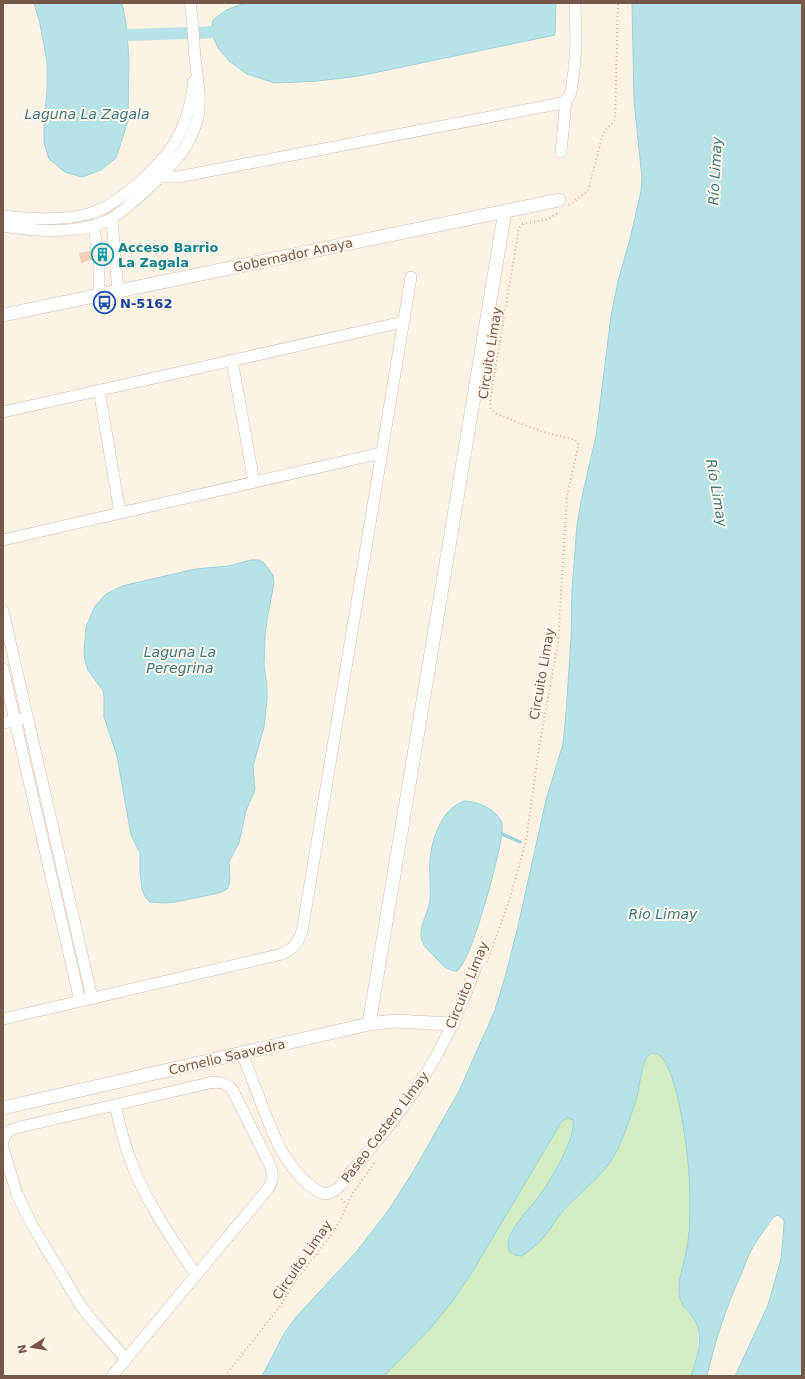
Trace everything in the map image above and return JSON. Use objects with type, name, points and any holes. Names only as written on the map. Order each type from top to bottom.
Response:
[{"type":"street","points":[[3,226],[34,230],[54,230],[94,225],[112,218],[158,172],[181,134],[187,120],[191,103],[196,66],[190,3]]},
{"type":"street","points":[[561,152],[566,100],[571,92],[575,64],[575,3]]},
{"type":"street","points":[[158,172],[169,178],[178,177],[557,104],[566,100]]},
{"type":"street","points":[[3,216],[44,219],[76,217],[89,214],[114,203],[158,172]]},
{"type":"street","name":"Gobernador Anaya","points":[[3,315],[505,211],[562,207]]},
{"type":"street","points":[[369,1024],[505,211]]},
{"type":"street","points":[[112,218],[118,291]]},
{"type":"street","points":[[94,225],[98,254],[99,295]]},
{"type":"street","points":[[3,1019],[278,955],[290,950],[299,940],[303,926],[411,277]]},
{"type":"street","points":[[3,412],[403,322]]},
{"type":"street","points":[[232,360],[254,482]]},
{"type":"street","points":[[99,390],[120,513]]},
{"type":"street","points":[[3,540],[381,453]]},
{"type":"street","points":[[3,611],[92,998]]},
{"type":"street","points":[[3,669],[7,703],[15,720],[80,1001]]},
{"type":"street","points":[[7,703],[23,699]]},
{"type":"street","points":[[3,723],[27,718]]},
{"type":"street","name":"Paseo Costero Limay","points":[[242,1053],[272,1132],[283,1155],[299,1175],[316,1191],[323,1194],[328,1194],[340,1186],[401,1109],[430,1067],[442,1046],[482,964]]},
{"type":"street","name":"Cornelio Saavedra","points":[[3,1108],[369,1024],[401,1021],[453,1024]]},
{"type":"street","points":[[3,1142],[7,1132],[16,1128],[214,1082],[224,1083],[233,1091],[270,1165],[272,1176],[270,1186],[112,1376]]},
{"type":"street","points":[[115,1105],[121,1132],[132,1164],[145,1193],[169,1234],[196,1275]]},
{"type":"street","points":[[3,1148],[17,1194],[32,1224],[79,1303],[126,1359]]},
{"type":"path","name":"Circuito Limay","points":[[482,964],[508,901],[526,841],[539,748],[558,643],[567,496],[578,447],[578,443],[575,440],[540,431],[496,414],[491,409],[490,401],[519,228],[523,224],[548,220],[562,207],[588,191],[603,134],[615,120],[618,3]]},
{"type":"path","name":"Circuito Limay","points":[[225,1376],[281,1305],[293,1284],[337,1227],[352,1194],[377,1159]]},
{"type":"green space","points":[[655,1054],[662,1057],[675,1085],[683,1125],[689,1170],[690,1216],[687,1248],[679,1287],[684,1308],[695,1321],[699,1331],[697,1357],[691,1376],[384,1376],[429,1330],[452,1302],[473,1271],[562,1121],[568,1118],[573,1119],[573,1127],[567,1146],[557,1167],[542,1192],[513,1230],[508,1243],[510,1252],[559,1216],[600,1174],[620,1145],[636,1100],[639,1080],[646,1059],[650,1055]]},
{"type":"water","name":"Laguna La Zagala","points":[[34,3],[122,3],[126,23],[129,59],[128,121],[116,158],[101,170],[82,177],[65,172],[49,159],[44,142],[47,61],[40,24]]},
{"type":"water","points":[[245,3],[556,3],[555,35],[359,76],[318,81],[275,83],[247,74],[229,61],[218,48],[211,32],[213,20],[226,10]]},
{"type":"water","name":"Río Limay","points":[[632,3],[802,3],[802,1376],[735,1376],[768,1305],[781,1259],[784,1220],[778,1215],[772,1219],[751,1250],[721,1324],[707,1376],[691,1376],[699,1348],[699,1334],[695,1321],[682,1304],[679,1289],[689,1229],[690,1201],[688,1163],[679,1102],[673,1081],[666,1065],[658,1055],[649,1055],[645,1060],[636,1101],[620,1144],[615,1154],[602,1172],[562,1212],[544,1237],[535,1246],[522,1256],[515,1255],[510,1252],[508,1244],[512,1231],[542,1192],[557,1167],[571,1137],[573,1120],[568,1118],[562,1121],[473,1271],[452,1302],[429,1330],[384,1376],[262,1376],[285,1332],[296,1317],[357,1251],[390,1208],[414,1170],[459,1091],[495,1010],[505,977],[546,800],[563,744],[571,639],[572,590],[577,525],[596,436],[611,316],[618,281],[630,239],[641,191],[642,178],[634,101]]},
{"type":"water","name":"Laguna La Peregrina","points":[[251,560],[259,560],[264,563],[273,575],[274,583],[265,636],[264,664],[267,700],[264,727],[253,766],[255,790],[246,811],[239,843],[229,862],[229,885],[227,889],[219,893],[176,902],[150,902],[145,897],[142,889],[140,853],[131,835],[117,756],[104,717],[103,691],[88,670],[85,661],[84,651],[86,627],[95,606],[106,594],[122,586],[195,569],[228,566]]},
{"type":"water","points":[[464,801],[469,801],[489,808],[501,821],[502,834],[496,863],[477,929],[463,963],[457,971],[454,971],[448,969],[426,948],[422,942],[421,930],[430,899],[430,859],[436,833],[444,817],[449,811]]},
{"type":"building","points":[[104,248],[107,248],[110,251],[108,257],[106,258],[103,253]]},
{"type":"building","points":[[90,251],[93,256],[92,260],[81,263],[79,253]]},
{"type":"waterway","points":[[199,33],[211,32]]},
{"type":"waterway","points":[[127,35],[190,33]]},
{"type":"waterway","points":[[502,834],[520,842]]},
{"type":"place","name":"Acceso Barrio La Zagala","points":[[102,254]]},
{"type":"place","name":"N-5162","points":[[105,303]]}]
